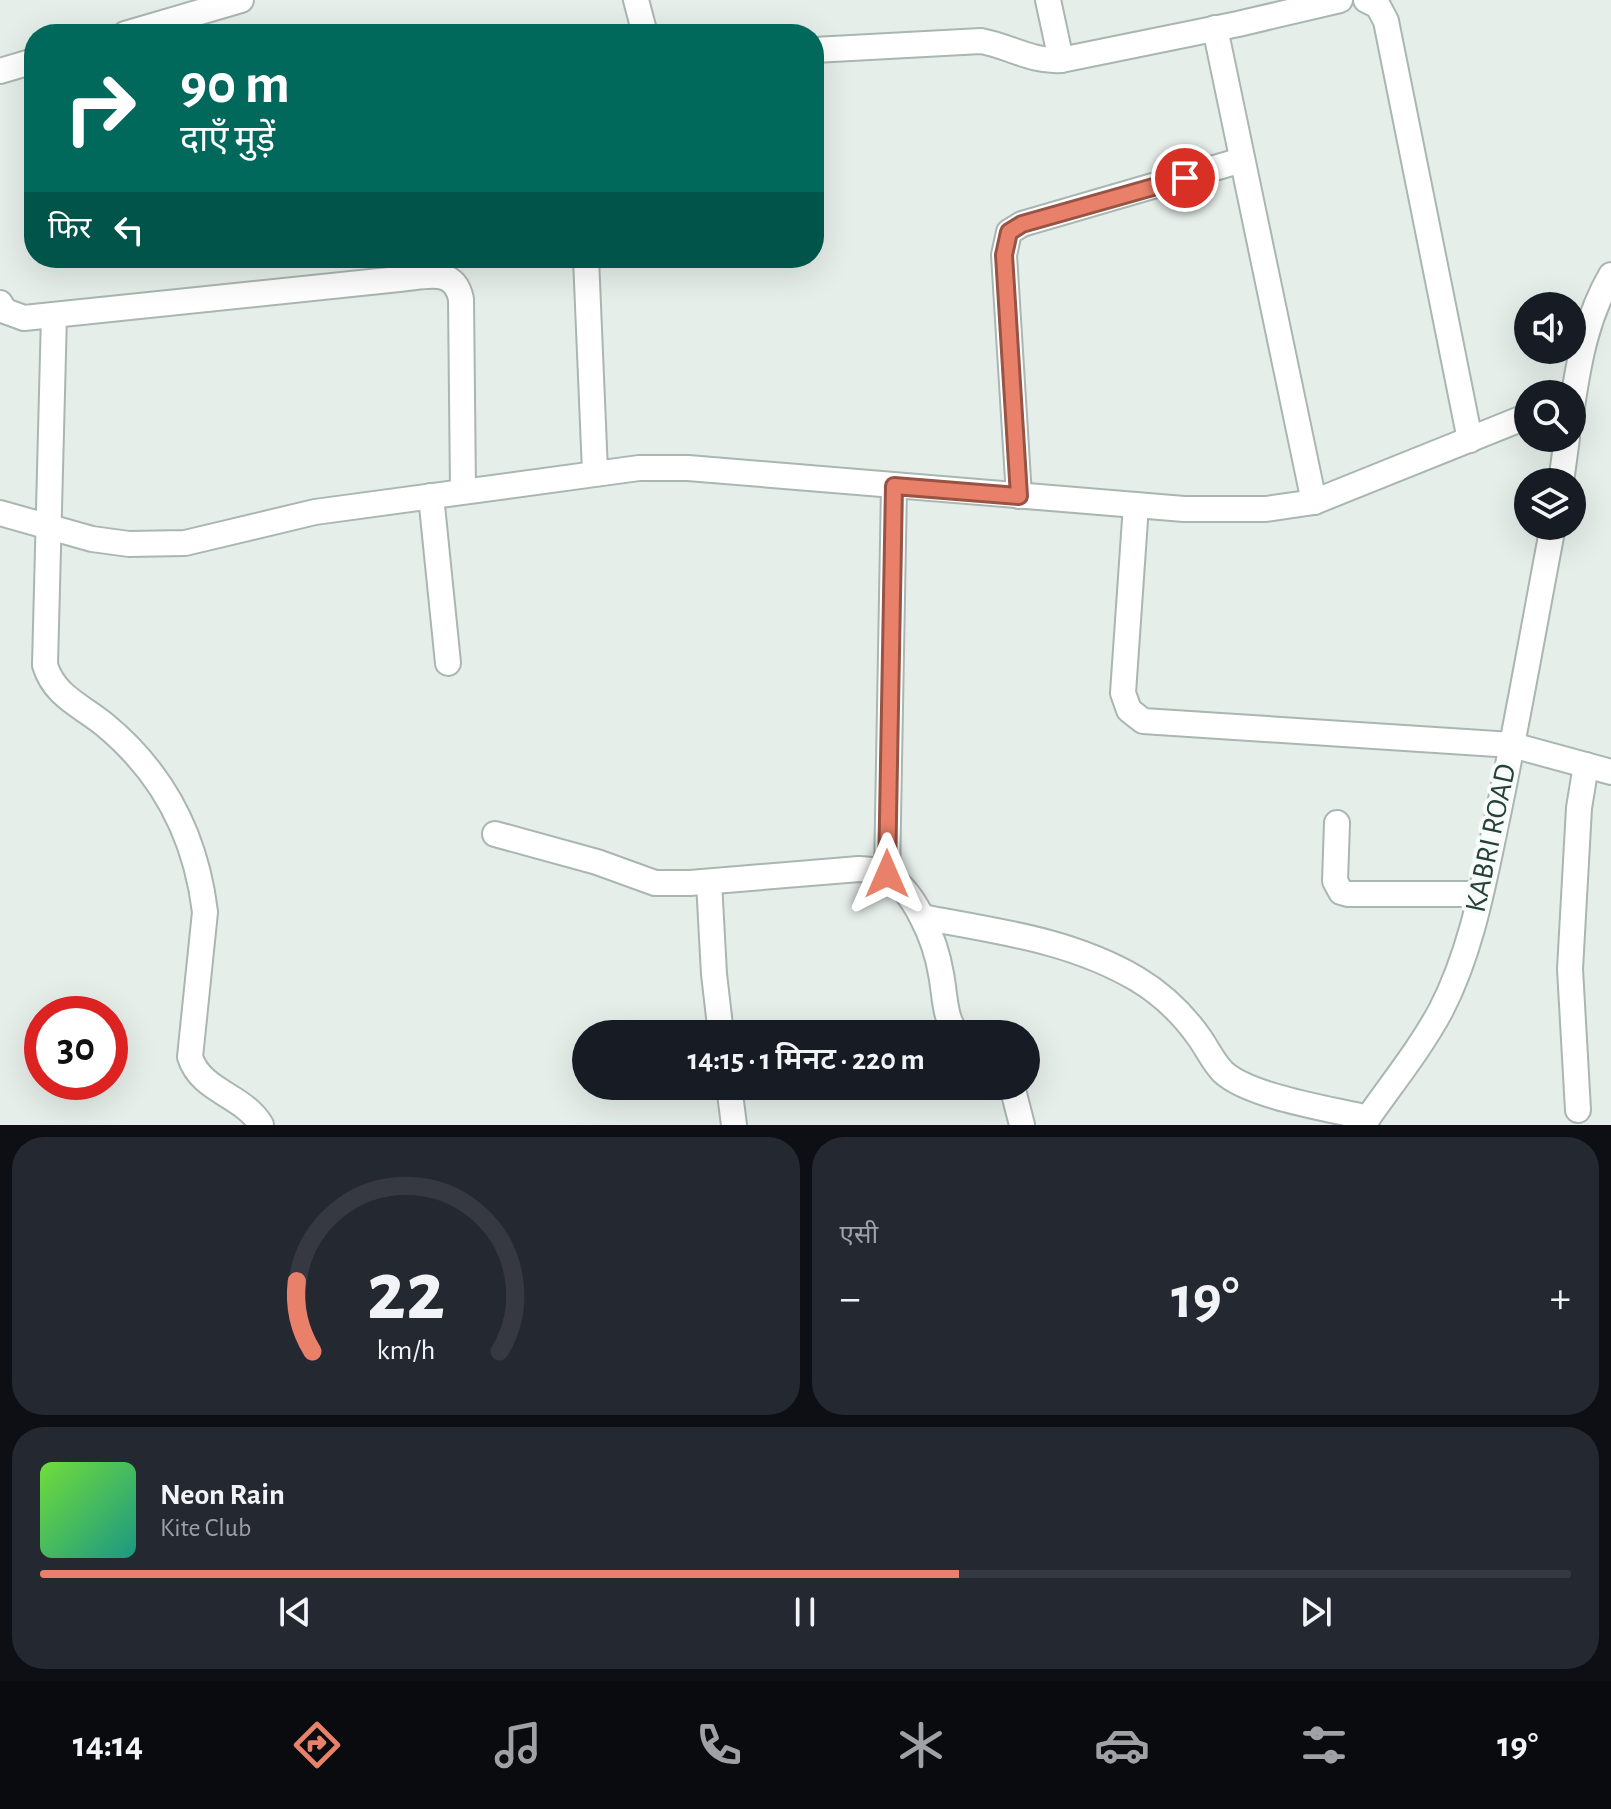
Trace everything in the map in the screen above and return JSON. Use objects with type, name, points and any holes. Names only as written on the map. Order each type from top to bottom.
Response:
[{"type":"street","points":[[159,24],[241,0]]},
{"type":"street","points":[[636,0],[642,24]]},
{"type":"street","points":[[1048,0],[1061,60]]},
{"type":"street","points":[[824,49],[981,41],[997,44],[1032,59],[1061,60],[1340,0]]},
{"type":"street","points":[[1366,0],[1378,6],[1386,21],[1470,440]]},
{"type":"street","points":[[1215,28],[1314,502]]},
{"type":"street","points":[[0,71],[24,64]]},
{"type":"street","points":[[1019,496],[1004,255],[1009,232],[1022,224],[1242,160]]},
{"type":"street","points":[[586,268],[595,472]]},
{"type":"street","points":[[1576,380],[1582,344],[1597,300],[1611,275]]},
{"type":"street","points":[[0,303],[5,311],[14,316],[54,315],[383,281],[440,276],[452,279],[459,286],[461,299],[463,491]]},
{"type":"street","points":[[54,315],[45,665],[56,689],[105,725],[141,759],[167,792],[193,860],[205,912],[190,1057],[194,1070],[203,1080],[254,1114],[261,1125]]},
{"type":"street","points":[[0,513],[92,539],[129,544],[185,543],[315,512],[639,468],[688,468],[1184,509],[1266,509],[1314,502],[1514,422]]},
{"type":"street","points":[[887,874],[894,486]]},
{"type":"street","points":[[431,496],[448,663]]},
{"type":"street","points":[[1136,505],[1123,693],[1129,710],[1143,721],[1512,745],[1611,772]]},
{"type":"street","name":"KABRI ROAD","points":[[1365,1121],[1410,1060],[1441,1010],[1459,968],[1480,894],[1512,745],[1550,540]]},
{"type":"street","points":[[1578,1110],[1570,969],[1579,808],[1586,765]]},
{"type":"street","points":[[1337,823],[1335,881],[1341,892],[1480,894]]},
{"type":"street","points":[[495,834],[597,862],[655,883],[709,882],[859,869],[887,874],[905,891],[922,917],[941,969],[950,1020]]},
{"type":"street","points":[[709,882],[719,1020]]},
{"type":"street","points":[[922,917],[1056,943],[1101,959],[1162,995],[1188,1021],[1224,1073],[1241,1083],[1282,1097],[1365,1121]]},
{"type":"street","points":[[731,1100],[734,1125]]},
{"type":"street","points":[[1016,1100],[1022,1125]]},
{"type":"route","points":[[887,874],[894,486],[1019,496],[1004,255],[1009,232],[1022,224],[1185,178]]}]
